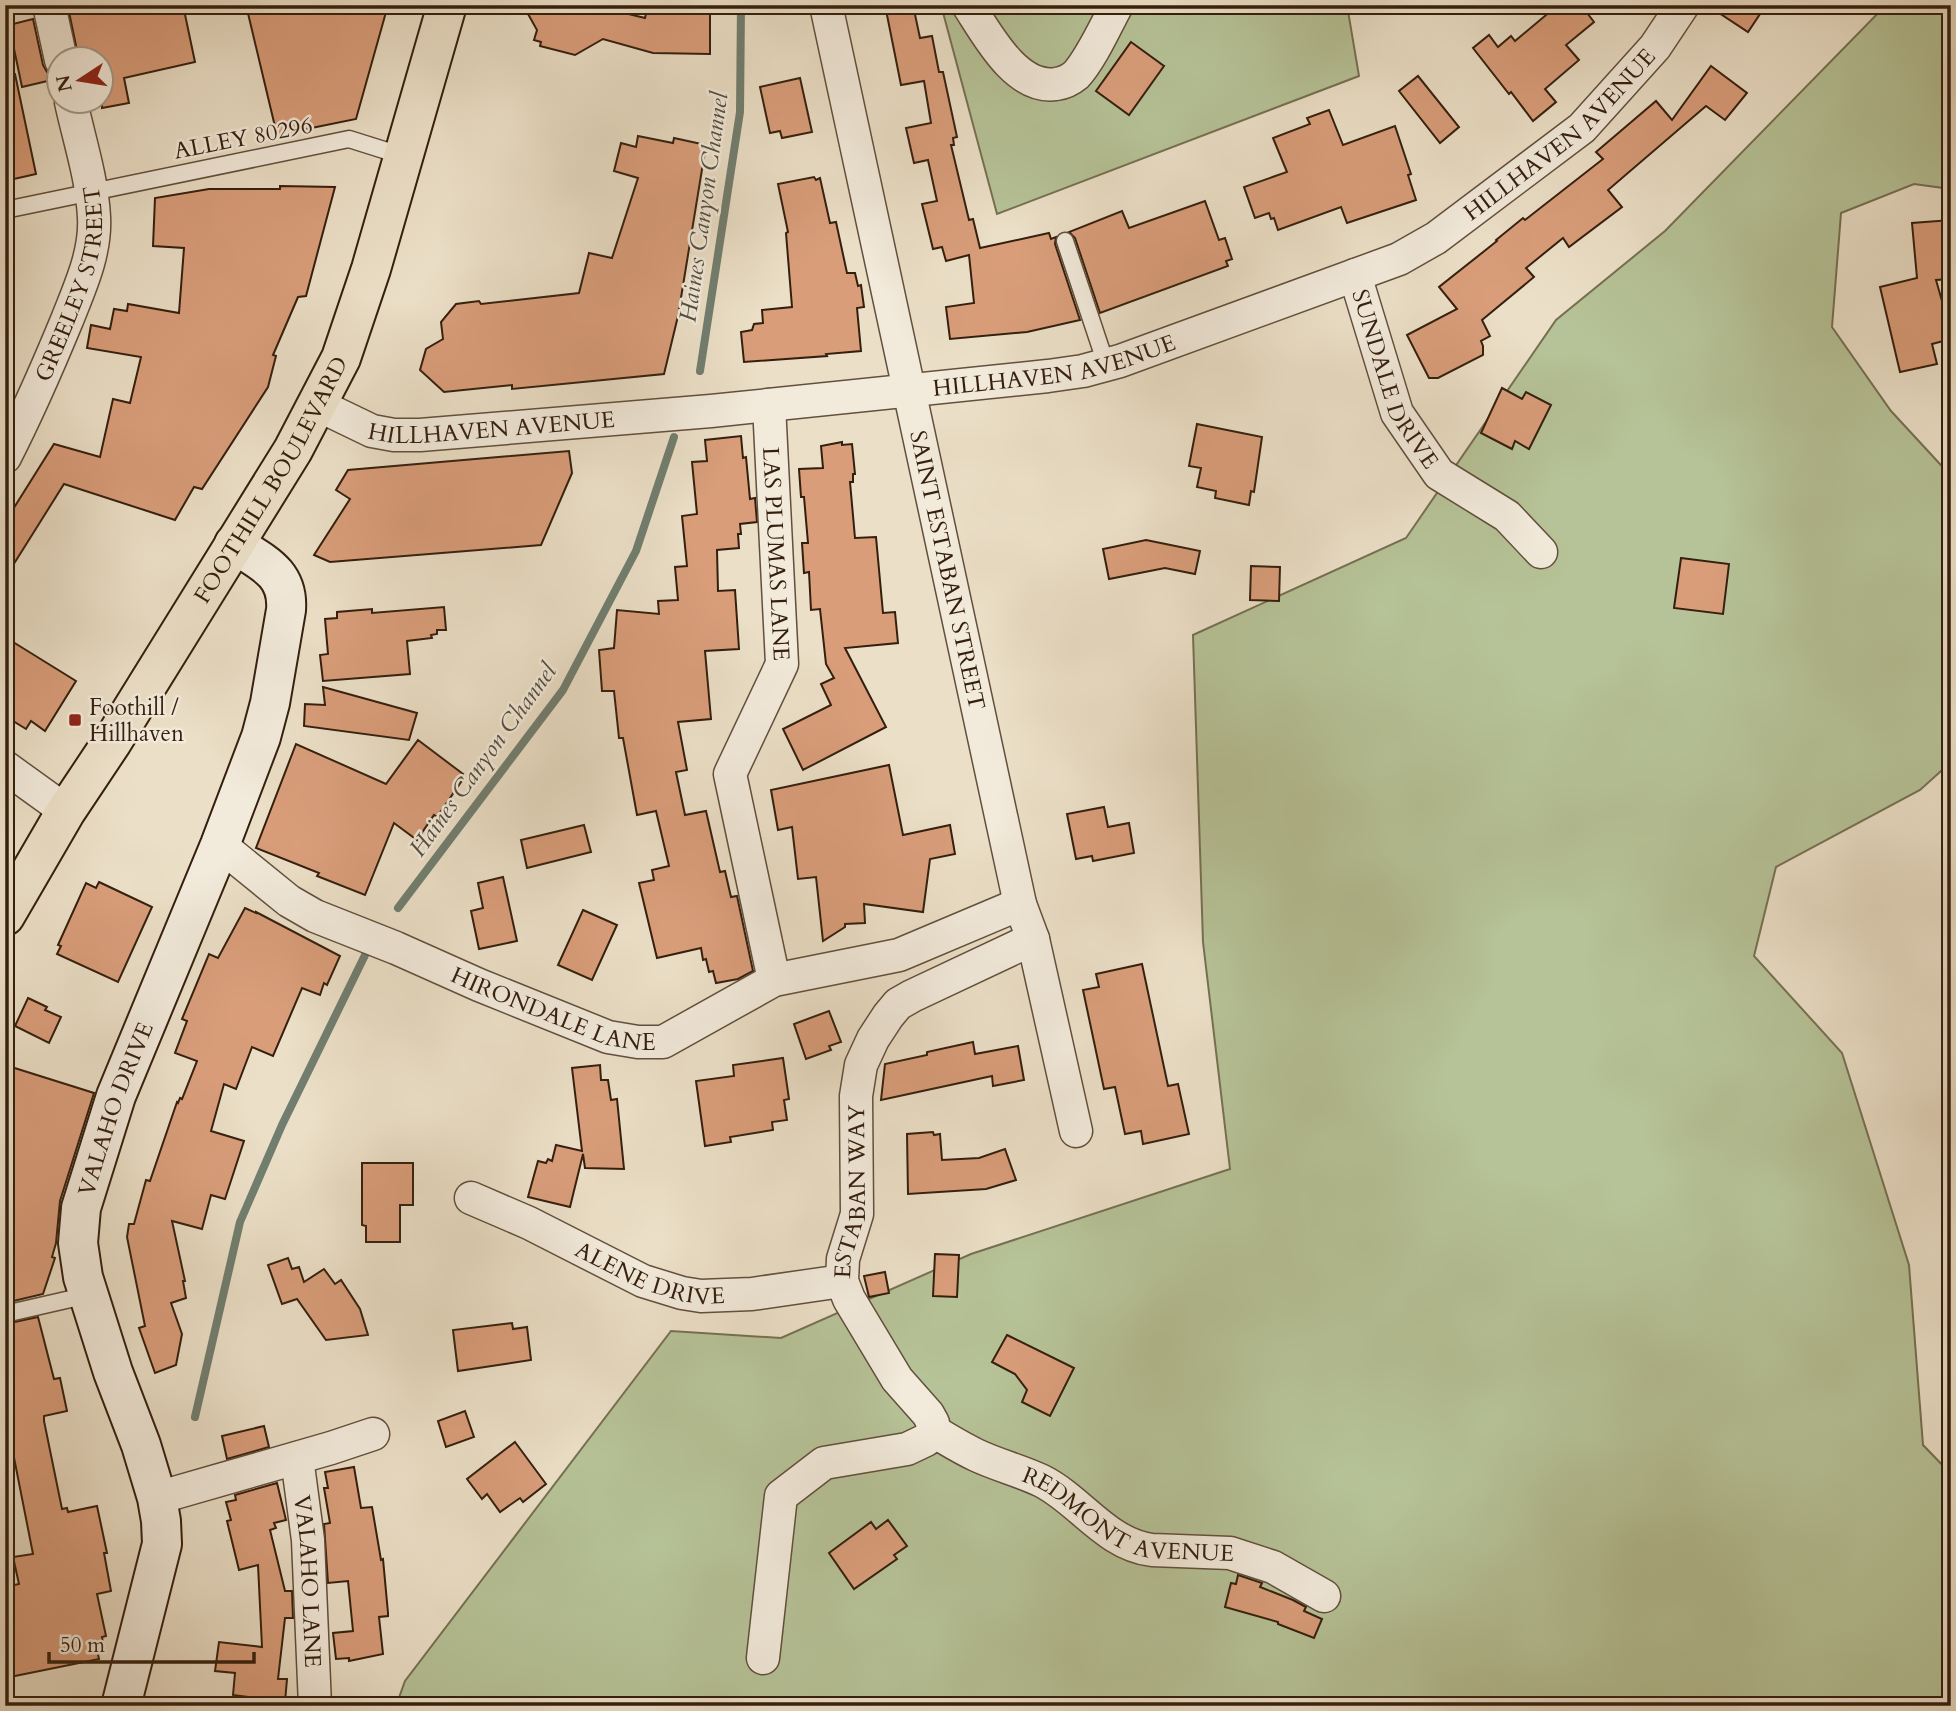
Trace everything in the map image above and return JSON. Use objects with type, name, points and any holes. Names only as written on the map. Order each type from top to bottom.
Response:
[{"type":"main road","name":"FOOTHILL BOULEVARD","points":[[5,916],[66,811],[112,742],[293,450],[341,358],[357,316],[447,5]]},
{"type":"street","points":[[49,5],[58,46]]},
{"type":"street","name":"SAINT ESTABAN STREET","points":[[826,5],[1020,904],[1033,939],[1076,1131]]},
{"type":"street","points":[[968,5],[1004,57],[1021,75],[1034,82],[1049,85],[1068,81],[1076,75],[1117,5]]},
{"type":"street","name":"HILLHAVEN AVENUE","points":[[318,405],[372,431],[394,435],[420,435],[769,405],[1048,376],[1083,371],[1120,361],[1399,259],[1436,237],[1582,128],[1655,47],[1683,5]]},
{"type":"street","name":"GREELEY STREET","points":[[5,457],[51,360],[92,253],[94,218],[91,192],[74,116]]},
{"type":"street","name":"SUNDALE DRIVE","points":[[1355,275],[1397,413],[1439,474],[1507,516],[1541,552]]},
{"type":"street","name":"LAS PLUMAS LANE","points":[[769,405],[782,664],[730,774],[774,980]]},
{"type":"street","name":"VALAHO DRIVE","points":[[121,1706],[162,1544],[161,1521],[141,1445],[113,1372],[83,1277],[78,1243],[81,1208],[116,1096],[220,845],[261,737],[271,694],[287,597],[278,575],[234,544]]},
{"type":"street","points":[[5,766],[66,811]]},
{"type":"street","name":"HIRONDALE LANE","points":[[220,845],[289,901],[315,916],[608,1037],[638,1042],[663,1042],[774,980],[900,955],[1020,904]]},
{"type":"street","name":"ESTABAN WAY","points":[[933,1431],[933,1423],[928,1414],[897,1379],[849,1299],[842,1281],[843,1259],[857,1214],[856,1096],[861,1065],[873,1039],[898,1004],[1033,939]]},
{"type":"street","name":"ALENE DRIVE","points":[[471,1198],[529,1223],[643,1281],[682,1293],[701,1296],[752,1294],[842,1281]]},
{"type":"street","points":[[764,1658],[781,1496],[824,1463],[907,1449],[926,1440],[933,1431]]},
{"type":"street","name":"REDMONT AVENUE","points":[[933,1431],[976,1455],[1043,1482],[1066,1496],[1113,1536],[1140,1549],[1230,1553],[1273,1567],[1324,1596]]},
{"type":"street","points":[[157,1499],[373,1434]]},
{"type":"street","name":"VALAHO LANE","points":[[297,1458],[308,1540],[315,1706]]},
{"type":"lane","name":"ALLEY 80296","points":[[5,210],[349,139],[403,156]]},
{"type":"lane","points":[[1065,241],[1106,364]]},
{"type":"lane","points":[[5,1314],[88,1295]]},
{"type":"green space","points":[[941,5],[1347,5],[1359,76],[997,214]]},
{"type":"green space","points":[[1886,5],[1951,5],[1951,189],[1914,184],[1841,213],[1832,327],[1891,411],[1951,476],[1951,762],[1920,790],[1776,867],[1754,956],[1842,1053],[1909,1265],[1923,1445],[1951,1474],[1951,1706],[396,1706],[405,1681],[671,1331],[781,1338],[971,1254],[1230,1169],[1203,942],[1193,635],[1406,538],[1556,320],[1665,231]]},
{"type":"building","points":[[102,5],[183,5],[195,62],[124,78],[129,103],[116,105],[116,46],[76,46],[69,12]]},
{"type":"building","points":[[246,5],[388,5],[356,119],[277,135]]},
{"type":"building","points":[[523,5],[605,5],[604,8],[645,18],[648,5],[710,5],[710,54],[653,53],[603,39],[575,55],[540,46],[541,42],[534,40],[537,30]]},
{"type":"building","points":[[885,5],[913,5],[920,38],[932,36],[957,137],[953,138],[954,145],[951,145],[969,220],[973,219],[980,248],[1049,233],[1051,239],[1056,237],[1055,244],[1080,320],[1027,332],[950,339],[946,307],[974,303],[969,255],[946,261],[942,247],[933,249],[922,204],[937,201],[928,160],[914,163],[906,128],[931,123],[924,81],[901,85]]},
{"type":"building","points":[[1558,5],[1581,5],[1594,22],[1566,45],[1579,60],[1545,89],[1556,102],[1533,121],[1473,48],[1489,35],[1498,47],[1511,36],[1515,41]]},
{"type":"building","points":[[1707,5],[1766,5],[1748,32]]},
{"type":"building","points":[[33,19],[46,70],[46,81],[22,87],[9,25]]},
{"type":"building","points":[[1131,42],[1164,66],[1129,115],[1096,91]]},
{"type":"building","points":[[1711,66],[1747,93],[1725,120],[1706,106],[1608,190],[1622,207],[1569,247],[1563,238],[1526,268],[1534,277],[1482,320],[1490,336],[1481,341],[1483,355],[1438,378],[1429,378],[1407,335],[1457,309],[1439,287],[1523,218],[1525,220],[1603,159],[1596,152],[1656,101],[1672,120]]},
{"type":"building","points":[[15,74],[36,174],[5,181],[5,75]]},
{"type":"building","points":[[1418,76],[1459,127],[1440,143],[1399,91]]},
{"type":"building","points":[[800,78],[812,132],[782,138],[780,131],[770,133],[760,87]]},
{"type":"building","points":[[1329,110],[1343,145],[1395,126],[1411,174],[1408,175],[1416,200],[1347,223],[1341,207],[1278,230],[1269,213],[1255,218],[1244,187],[1287,172],[1273,138],[1310,124],[1307,118]]},
{"type":"building","points":[[638,136],[673,143],[674,138],[706,145],[678,316],[664,374],[512,389],[512,385],[444,392],[420,370],[426,349],[443,339],[441,322],[456,304],[479,301],[481,304],[579,293],[589,253],[612,258],[638,178],[614,171],[621,143],[636,147]]},
{"type":"building","points":[[814,177],[816,180],[820,178],[830,223],[836,222],[847,273],[855,273],[858,286],[861,285],[864,307],[857,308],[861,351],[744,362],[741,332],[752,330],[754,324],[763,323],[762,310],[792,307],[788,232],[778,184]]},
{"type":"building","points":[[280,186],[335,187],[306,296],[298,297],[273,355],[276,356],[268,387],[202,489],[194,487],[175,520],[64,484],[5,578],[5,522],[54,444],[100,457],[113,399],[130,403],[141,357],[87,348],[91,325],[110,329],[114,309],[127,311],[128,304],[179,313],[184,248],[153,246],[155,198],[209,189],[280,189]]},
{"type":"building","points":[[1205,201],[1219,240],[1225,238],[1232,259],[1226,261],[1228,266],[1100,313],[1075,238],[1069,232],[1122,211],[1129,228]]},
{"type":"building","points":[[1951,220],[1951,279],[1936,280],[1951,339],[1932,344],[1937,364],[1900,372],[1880,287],[1917,278],[1912,223]]},
{"type":"building","points":[[1502,388],[1522,399],[1526,392],[1551,405],[1529,449],[1515,441],[1512,449],[1481,433]]},
{"type":"building","points":[[1197,424],[1262,437],[1254,492],[1251,491],[1249,505],[1215,498],[1216,491],[1197,487],[1201,468],[1189,466]]},
{"type":"building","points":[[741,436],[750,499],[755,498],[757,522],[740,524],[739,548],[717,550],[718,591],[735,590],[739,649],[705,651],[711,719],[678,722],[687,770],[676,772],[685,815],[706,811],[720,872],[725,871],[731,897],[737,896],[753,971],[738,979],[716,983],[713,971],[709,972],[706,959],[703,960],[701,948],[657,958],[639,883],[654,880],[652,870],[669,866],[656,811],[637,815],[623,738],[619,738],[614,691],[602,691],[599,650],[614,648],[617,610],[659,614],[658,601],[678,600],[675,567],[687,566],[682,516],[697,514],[692,462],[707,461],[705,440]]},
{"type":"building","points":[[842,442],[842,445],[852,444],[855,474],[853,482],[850,482],[855,538],[876,537],[883,613],[895,612],[898,643],[845,648],[886,727],[803,770],[783,729],[831,705],[821,684],[834,678],[826,664],[820,609],[811,610],[809,572],[804,573],[802,543],[808,543],[799,469],[823,468],[821,446]]},
{"type":"building","points":[[569,451],[572,473],[541,545],[330,562],[314,555],[350,499],[336,490],[348,470]]},
{"type":"building","points":[[1146,540],[1200,551],[1195,574],[1165,568],[1109,579],[1103,549]]},
{"type":"building","points":[[1681,558],[1729,564],[1723,614],[1674,608]]},
{"type":"building","points":[[1251,566],[1280,567],[1279,601],[1250,600]]},
{"type":"building","points":[[444,607],[446,630],[437,630],[437,634],[431,635],[432,638],[407,641],[410,674],[323,681],[320,655],[328,654],[325,619],[337,618],[337,612],[372,609],[372,613]]},
{"type":"building","points":[[5,637],[76,681],[45,731],[31,721],[26,729],[5,716]]},
{"type":"building","points":[[323,687],[417,713],[409,740],[304,726],[305,704],[325,705]]},
{"type":"building","points":[[418,740],[463,774],[463,779],[437,817],[434,815],[417,840],[394,823],[365,895],[256,848],[296,744],[386,784]]},
{"type":"building","points":[[889,765],[903,835],[950,825],[955,854],[930,859],[923,912],[864,904],[865,923],[845,924],[845,927],[823,941],[816,877],[798,879],[792,827],[778,830],[771,790]]},
{"type":"building","points":[[1104,807],[1108,827],[1129,823],[1134,853],[1093,861],[1092,856],[1076,859],[1067,814]]},
{"type":"building","points":[[584,825],[591,852],[527,868],[521,840]]},
{"type":"building","points":[[503,877],[517,941],[479,949],[471,911],[483,908],[478,883]]},
{"type":"building","points":[[99,882],[152,907],[118,982],[57,954],[61,946],[58,945],[86,883],[96,888]]},
{"type":"building","points":[[245,908],[340,956],[320,995],[302,988],[273,1056],[252,1047],[236,1089],[224,1084],[211,1131],[244,1141],[225,1199],[211,1195],[202,1229],[172,1221],[186,1298],[171,1303],[182,1334],[176,1365],[155,1373],[139,1328],[145,1326],[127,1237],[129,1224],[134,1224],[146,1180],[150,1181],[177,1102],[182,1099],[197,1061],[175,1053],[187,1021],[182,1019],[209,954],[218,958]]},
{"type":"building","points":[[583,910],[617,925],[592,980],[558,965]]},
{"type":"building","points":[[1142,964],[1168,1086],[1178,1084],[1189,1134],[1143,1144],[1141,1131],[1125,1134],[1115,1087],[1104,1089],[1083,990],[1099,987],[1096,974]]},
{"type":"building","points":[[28,998],[61,1017],[49,1043],[15,1026]]},
{"type":"building","points":[[829,1011],[841,1042],[829,1046],[831,1050],[806,1059],[794,1024]]},
{"type":"building","points":[[973,1042],[975,1054],[1018,1046],[1024,1080],[993,1086],[992,1076],[881,1100],[885,1064]]},
{"type":"building","points":[[783,1058],[789,1099],[784,1100],[787,1120],[772,1122],[773,1130],[730,1137],[731,1142],[705,1146],[696,1081],[734,1076],[733,1065]]},
{"type":"building","points":[[5,1065],[94,1093],[60,1201],[52,1257],[55,1258],[43,1294],[5,1303]]},
{"type":"building","points":[[600,1065],[601,1080],[608,1080],[611,1100],[617,1099],[624,1169],[585,1168],[583,1154],[570,1207],[528,1197],[538,1161],[552,1161],[556,1145],[582,1151],[572,1068]]},
{"type":"building","points":[[933,1132],[934,1135],[940,1134],[942,1160],[979,1158],[1005,1149],[1016,1180],[986,1189],[908,1194],[907,1134]]},
{"type":"building","points":[[362,1163],[413,1163],[413,1205],[400,1205],[400,1242],[366,1242],[366,1226],[362,1225]]},
{"type":"building","points":[[935,1254],[959,1255],[957,1297],[933,1296]]},
{"type":"building","points":[[288,1258],[292,1269],[299,1267],[304,1282],[324,1269],[335,1284],[341,1280],[360,1309],[368,1335],[326,1340],[297,1299],[282,1304],[268,1265]]},
{"type":"building","points":[[885,1272],[889,1293],[869,1297],[864,1276]]},
{"type":"building","points":[[38,1317],[54,1379],[60,1378],[67,1411],[44,1416],[62,1509],[67,1508],[68,1512],[97,1506],[107,1553],[104,1553],[111,1591],[97,1594],[106,1636],[102,1637],[103,1643],[96,1644],[99,1659],[5,1678],[5,1587],[19,1584],[13,1557],[33,1554],[5,1412],[5,1389],[14,1387],[5,1354],[5,1324]]},
{"type":"building","points":[[512,1323],[513,1329],[527,1327],[531,1360],[458,1371],[453,1330]]},
{"type":"building","points":[[1007,1335],[1074,1368],[1050,1416],[1022,1402],[1027,1390],[1015,1374],[992,1362]]},
{"type":"building","points":[[465,1411],[474,1437],[446,1447],[438,1421]]},
{"type":"building","points":[[264,1426],[269,1447],[227,1459],[222,1436]]},
{"type":"building","points":[[515,1442],[546,1484],[523,1502],[520,1498],[500,1512],[487,1494],[482,1499],[467,1479]]},
{"type":"building","points":[[354,1467],[361,1508],[372,1507],[381,1560],[383,1559],[388,1616],[379,1617],[383,1654],[349,1661],[349,1658],[336,1659],[333,1633],[353,1631],[348,1581],[328,1583],[324,1524],[330,1523],[324,1488],[328,1488],[325,1472]]},
{"type":"building","points":[[277,1483],[286,1520],[274,1523],[276,1528],[270,1530],[285,1591],[292,1591],[293,1618],[285,1618],[278,1679],[287,1679],[285,1702],[233,1695],[235,1673],[215,1671],[219,1642],[262,1647],[258,1565],[239,1570],[227,1521],[231,1520],[226,1502],[236,1500],[235,1495]]},
{"type":"building","points":[[888,1520],[907,1546],[894,1555],[897,1559],[854,1589],[829,1553],[871,1522],[876,1529]]},
{"type":"building","points":[[1238,1575],[1262,1583],[1260,1587],[1293,1600],[1306,1607],[1304,1611],[1322,1619],[1314,1638],[1278,1622],[1225,1607],[1231,1583],[1236,1584]]},
{"type":"waterway","name":"Haines Canyon Channel","points":[[700,371],[740,112],[741,5]]},
{"type":"waterway","name":"Haines Canyon Channel","points":[[398,908],[563,690],[636,551],[674,437]]},
{"type":"waterway","name":"Haines Canyon Channel","points":[[195,1417],[240,1222],[282,1125],[368,949]]},
{"type":"place","name":"Foothill / Hillhaven","points":[[75,720]]}]
